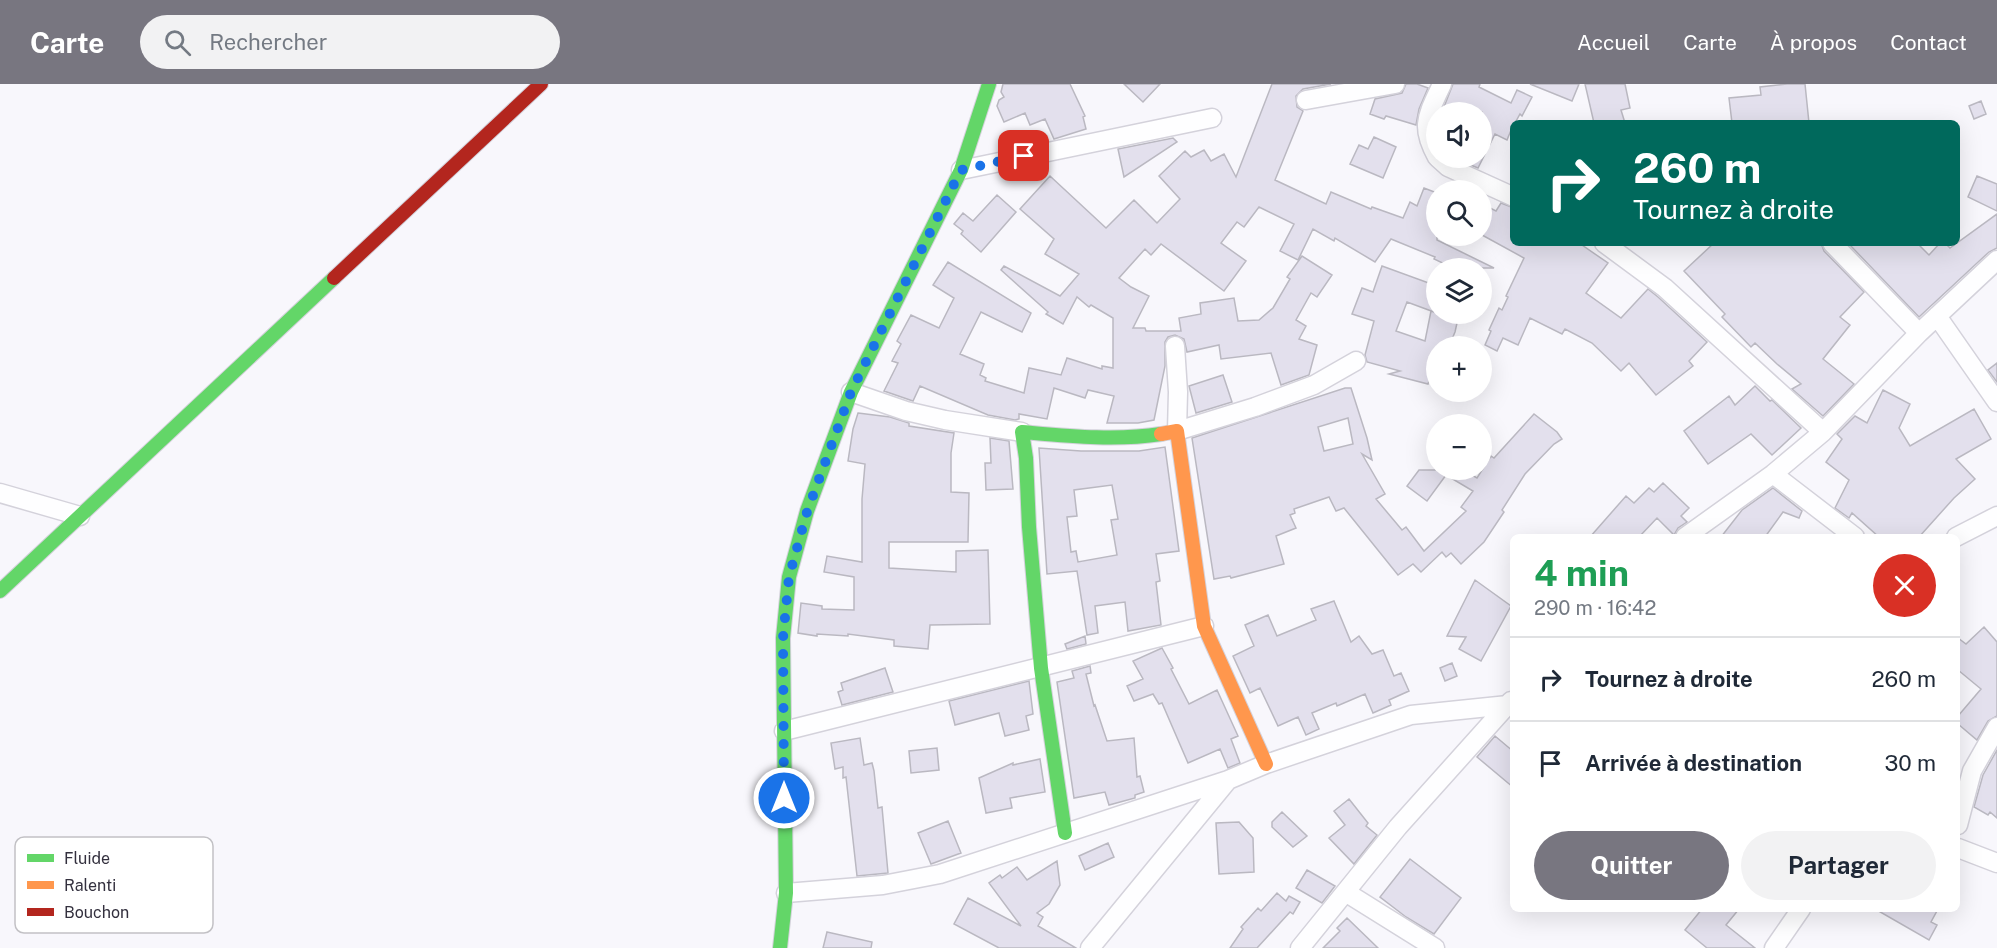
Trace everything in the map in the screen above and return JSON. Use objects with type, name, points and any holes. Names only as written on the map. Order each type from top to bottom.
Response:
[{"type":"street","points":[[0,591],[542,84]]},
{"type":"street","points":[[780,948],[786,893],[783,638],[789,577],[807,512],[851,392],[961,170],[989,84]]},
{"type":"street","points":[[1306,100],[1395,84]]},
{"type":"street","points":[[1434,102],[1442,84]]},
{"type":"street","points":[[961,170],[1212,118]]},
{"type":"street","points":[[1450,168],[1510,194]]},
{"type":"street","points":[[1608,246],[1665,288],[1823,432]]},
{"type":"street","points":[[1835,246],[1919,333]]},
{"type":"street","points":[[1689,534],[1773,474],[1823,432],[1919,333],[1997,260]]},
{"type":"street","points":[[1937,316],[1997,402]]},
{"type":"street","points":[[1175,346],[1178,392],[1177,431],[1204,627],[1266,764]]},
{"type":"street","points":[[851,392],[906,411],[945,420],[1022,432],[1081,437],[1139,437],[1177,431],[1255,407],[1314,385],[1356,361]]},
{"type":"street","points":[[1022,432],[1026,458],[1029,527],[1041,668],[1065,833]]},
{"type":"street","points":[[1773,474],[1851,534]]},
{"type":"street","points":[[0,493],[80,516]]},
{"type":"street","points":[[1960,535],[1997,516]]},
{"type":"street","points":[[784,731],[1204,627]]},
{"type":"street","points":[[786,893],[884,885],[940,874],[1228,780],[1266,764],[1411,715],[1510,701]]},
{"type":"street","points":[[1300,948],[1347,893],[1398,827],[1510,702]]},
{"type":"street","points":[[1960,817],[1972,771],[1997,727]]},
{"type":"street","points":[[1090,948],[1228,780]]},
{"type":"street","points":[[1960,849],[1997,863]]},
{"type":"street","points":[[1347,893],[1435,948]]},
{"type":"street","points":[[1774,948],[1799,912]]},
{"type":"building","points":[[1003,84],[1070,84],[1085,116],[1083,117],[1086,129],[1054,139],[1045,119],[1030,125],[1025,113],[1004,122],[997,106],[999,100],[1004,97],[1001,92]]},
{"type":"building","points":[[1124,84],[1160,84],[1143,102]]},
{"type":"building","points":[[1272,84],[1331,84],[1303,89],[1296,96],[1297,107],[1303,111],[1275,180],[1326,204],[1331,192],[1371,209],[1372,207],[1403,218],[1410,202],[1417,206],[1424,188],[1426,189],[1426,246],[1449,246],[1474,258],[1434,258],[1391,239],[1375,262],[1335,238],[1334,241],[1313,229],[1298,260],[1280,251],[1294,224],[1259,207],[1244,227],[1237,222],[1221,243],[1246,261],[1224,291],[1161,244],[1151,255],[1145,249],[1119,278],[1149,296],[1133,328],[1145,328],[1146,331],[1181,331],[1179,318],[1201,314],[1200,303],[1234,298],[1238,321],[1259,320],[1273,308],[1290,279],[1287,277],[1302,256],[1332,275],[1317,297],[1311,293],[1296,320],[1306,326],[1299,339],[1317,345],[1309,375],[1281,385],[1271,353],[1221,359],[1219,345],[1187,352],[1184,339],[1175,335],[1168,337],[1165,342],[1165,366],[1154,420],[1138,423],[1107,423],[1114,396],[1088,390],[1085,398],[1054,388],[1047,419],[1019,414],[1019,419],[1015,420],[988,415],[920,386],[913,401],[884,391],[898,363],[892,361],[901,344],[897,341],[911,315],[939,328],[954,298],[933,285],[948,262],[1031,313],[1022,332],[981,312],[960,354],[984,364],[980,375],[986,378],[985,381],[1024,393],[1029,368],[1061,375],[1067,358],[1102,369],[1102,366],[1113,368],[1113,318],[1091,305],[1089,307],[1077,297],[1063,324],[1046,314],[1048,312],[1001,270],[1004,266],[1060,296],[1079,274],[1045,254],[1054,239],[1020,209],[1050,176],[1106,228],[1134,200],[1157,223],[1180,199],[1159,176],[1185,151],[1191,157],[1204,150],[1211,161],[1224,154],[1236,177]]},
{"type":"building","points":[[1406,84],[1417,84],[1428,88],[1419,109],[1416,125],[1370,114],[1375,99],[1402,93]]},
{"type":"building","points":[[1453,84],[1480,84],[1479,87],[1511,103],[1517,90],[1532,97],[1522,116],[1520,114],[1517,120],[1510,120],[1510,133],[1507,140],[1495,134],[1492,140],[1492,102],[1446,102]]},
{"type":"building","points":[[1530,84],[1579,84],[1572,101]]},
{"type":"building","points":[[1585,84],[1625,84],[1630,108],[1621,110],[1624,120],[1593,120]]},
{"type":"building","points":[[1805,84],[1809,120],[1732,120],[1729,98],[1761,95],[1760,87]]},
{"type":"building","points":[[1981,101],[1986,114],[1974,119],[1969,106]]},
{"type":"building","points":[[1374,137],[1396,147],[1383,178],[1350,164],[1359,145],[1368,149]]},
{"type":"building","points":[[1173,138],[1177,142],[1124,177],[1118,149]]},
{"type":"building","points":[[1977,176],[1997,184],[1997,211],[1968,197]]},
{"type":"building","points":[[997,195],[1016,212],[981,252],[961,234],[963,231],[954,224],[963,213],[973,221]]},
{"type":"building","points":[[1501,203],[1510,206],[1510,246],[1583,246],[1608,263],[1586,293],[1621,318],[1648,289],[1707,342],[1689,361],[1693,366],[1656,395],[1629,363],[1621,371],[1592,343],[1565,329],[1562,334],[1530,318],[1518,345],[1503,338],[1497,351],[1492,348],[1492,336],[1489,336],[1491,331],[1489,330],[1499,308],[1502,310],[1524,258],[1492,240],[1492,209],[1496,211]]},
{"type":"building","points":[[1997,214],[1997,248],[1989,252],[1919,317],[1851,246],[1920,246],[1929,255],[1937,246],[1950,248],[1960,246],[1960,241]]},
{"type":"building","points":[[1711,246],[1822,246],[1824,251],[1864,292],[1840,317],[1850,325],[1823,359],[1854,384],[1823,416],[1792,389],[1801,384],[1755,343],[1751,347],[1722,317],[1725,314],[1684,271]]},
{"type":"building","points":[[1382,266],[1426,282],[1426,309],[1407,302],[1396,331],[1425,341],[1426,336],[1426,383],[1389,374],[1400,371],[1367,362],[1365,355],[1374,321],[1352,314],[1362,288],[1373,292]]},
{"type":"building","points":[[1428,324],[1457,324],[1453,336],[1426,336]]},
{"type":"building","points":[[1997,363],[1997,382],[1988,370]]},
{"type":"building","points":[[1223,375],[1232,402],[1196,413],[1189,386]]},
{"type":"building","points":[[1755,386],[1801,428],[1772,455],[1751,434],[1708,464],[1684,431],[1729,396],[1735,405]]},
{"type":"building","points":[[1351,388],[1372,460],[1362,454],[1385,494],[1376,499],[1402,530],[1406,527],[1424,551],[1466,511],[1461,507],[1473,491],[1454,480],[1492,480],[1492,457],[1494,458],[1534,414],[1557,432],[1562,439],[1554,444],[1525,474],[1484,542],[1461,564],[1451,553],[1446,557],[1442,552],[1421,572],[1413,564],[1398,575],[1344,508],[1336,511],[1329,497],[1294,509],[1295,513],[1290,515],[1296,528],[1276,536],[1284,564],[1231,578],[1230,576],[1214,579],[1192,438]],"holes":[[[1348,418],[1353,444],[1324,451],[1318,427]]]},
{"type":"building","points":[[1883,390],[1910,404],[1899,428],[1910,446],[1974,409],[1991,439],[1956,459],[1975,479],[1954,498],[1922,534],[1876,534],[1852,513],[1849,518],[1835,508],[1849,480],[1826,462],[1842,439],[1837,434],[1855,416],[1867,423]]},
{"type":"building","points":[[858,413],[890,417],[909,423],[909,426],[954,433],[951,453],[951,492],[969,493],[968,542],[889,542],[889,568],[956,572],[956,551],[988,550],[990,624],[930,625],[928,649],[894,646],[894,640],[848,634],[848,636],[817,634],[817,636],[798,633],[801,603],[822,606],[822,609],[854,610],[854,577],[824,572],[827,556],[862,562],[862,499],[865,464],[848,461]]},
{"type":"building","points":[[990,438],[1009,441],[1013,489],[986,490],[985,463],[991,463]]},
{"type":"building","points":[[1165,447],[1179,551],[1156,554],[1160,581],[1156,582],[1161,625],[1128,631],[1125,602],[1095,606],[1098,633],[1087,635],[1077,571],[1047,574],[1039,448],[1139,451]],"holes":[[[1112,485],[1118,519],[1111,520],[1117,555],[1078,562],[1076,551],[1071,552],[1067,517],[1077,516],[1074,490]]]},
{"type":"building","points":[[1419,470],[1426,470],[1426,480],[1442,480],[1427,501],[1407,486]]},
{"type":"building","points":[[1663,483],[1689,508],[1681,516],[1687,522],[1678,528],[1675,534],[1657,518],[1642,534],[1593,534],[1626,496],[1634,503],[1649,488],[1654,492]]},
{"type":"building","points":[[1773,488],[1802,511],[1799,518],[1783,512],[1767,534],[1723,534],[1742,510]]},
{"type":"building","points":[[1475,580],[1510,605],[1481,661],[1459,649],[1466,637],[1447,636]]},
{"type":"building","points":[[1334,601],[1351,642],[1359,636],[1372,654],[1383,650],[1394,676],[1401,673],[1409,691],[1389,700],[1391,705],[1373,713],[1365,694],[1337,706],[1336,703],[1312,713],[1319,729],[1306,735],[1298,717],[1278,726],[1260,688],[1250,693],[1233,656],[1254,646],[1245,625],[1268,615],[1277,636],[1316,620],[1311,609]]},
{"type":"building","points":[[1984,627],[1997,642],[1997,716],[1988,721],[1977,740],[1960,726],[1960,714],[1981,689],[1960,672],[1960,640],[1966,644]]},
{"type":"building","points":[[1085,636],[1086,644],[1067,649],[1065,644]]},
{"type":"building","points":[[1162,648],[1189,704],[1217,690],[1238,736],[1231,739],[1240,763],[1228,768],[1220,749],[1188,763],[1162,703],[1159,704],[1153,694],[1134,701],[1127,686],[1143,679],[1133,661]]},
{"type":"building","points":[[1452,663],[1457,676],[1445,681],[1440,668]]},
{"type":"building","points":[[1090,666],[1091,673],[1086,674],[1094,706],[1107,741],[1134,738],[1137,777],[1140,776],[1144,792],[1135,795],[1135,798],[1109,805],[1105,792],[1074,798],[1057,682],[1074,678],[1072,671]]},
{"type":"building","points":[[885,668],[893,692],[842,705],[838,692],[843,690],[841,683]]},
{"type":"building","points":[[1029,681],[1033,714],[1026,716],[1029,730],[1005,736],[999,713],[955,725],[949,701]]},
{"type":"building","points":[[1495,736],[1510,749],[1510,785],[1477,757]]},
{"type":"building","points":[[860,738],[864,765],[872,763],[878,808],[882,807],[888,873],[857,876],[846,777],[843,778],[843,767],[835,769],[831,743]]},
{"type":"building","points":[[937,748],[939,770],[911,773],[909,751]]},
{"type":"building","points":[[1997,750],[1997,818],[1990,812],[1988,815],[1974,807],[1983,775]]},
{"type":"building","points":[[1040,759],[1045,792],[1010,798],[1012,808],[986,813],[979,778],[1013,763],[1013,765]]},
{"type":"building","points":[[1349,799],[1368,823],[1366,826],[1377,835],[1354,864],[1329,838],[1345,825],[1334,811]]},
{"type":"building","points":[[1282,812],[1307,836],[1293,847],[1272,827],[1272,822]]},
{"type":"building","points":[[948,821],[961,853],[931,864],[918,833]]},
{"type":"building","points":[[1239,822],[1253,838],[1254,872],[1219,874],[1216,823]]},
{"type":"building","points":[[1108,843],[1114,857],[1085,870],[1079,856]]},
{"type":"building","points":[[1410,859],[1461,898],[1434,934],[1406,917],[1380,897]]},
{"type":"building","points":[[1057,861],[1060,885],[1049,904],[1037,913],[1043,917],[1038,926],[1076,948],[999,948],[954,924],[968,898],[1021,926],[989,883],[1000,875],[1002,878],[1017,867],[1027,880]]},
{"type":"building","points":[[1307,870],[1335,886],[1322,903],[1296,888]]},
{"type":"building","points":[[1277,893],[1286,901],[1289,896],[1300,902],[1293,914],[1290,912],[1257,948],[1230,948],[1243,929],[1241,927],[1258,908],[1261,911]]},
{"type":"building","points":[[1700,912],[1737,912],[1726,925],[1755,948],[1707,948],[1685,930]]},
{"type":"building","points":[[1880,912],[1936,912],[1931,922],[1937,925],[1929,940]]},
{"type":"building","points":[[1347,918],[1378,948],[1323,948],[1340,931],[1337,928]]},
{"type":"building","points":[[827,932],[872,942],[871,948],[823,948]]},
{"type":"traffic: fast","points":[[780,948],[786,893],[783,638],[789,577],[807,511],[851,392],[961,170],[989,84]]},
{"type":"traffic: fast","points":[[0,591],[334,278]]},
{"type":"traffic: fast","points":[[1065,833],[1041,668],[1029,527],[1026,458],[1022,432],[1109,437],[1161,434]]},
{"type":"traffic: slow","points":[[1161,434],[1177,431],[1204,626],[1266,764]]},
{"type":"traffic: jam","points":[[334,278],[541,84]]},
{"type":"route","points":[[784,798],[783,638],[789,577],[807,512],[851,392],[961,170],[1024,156]]}]
